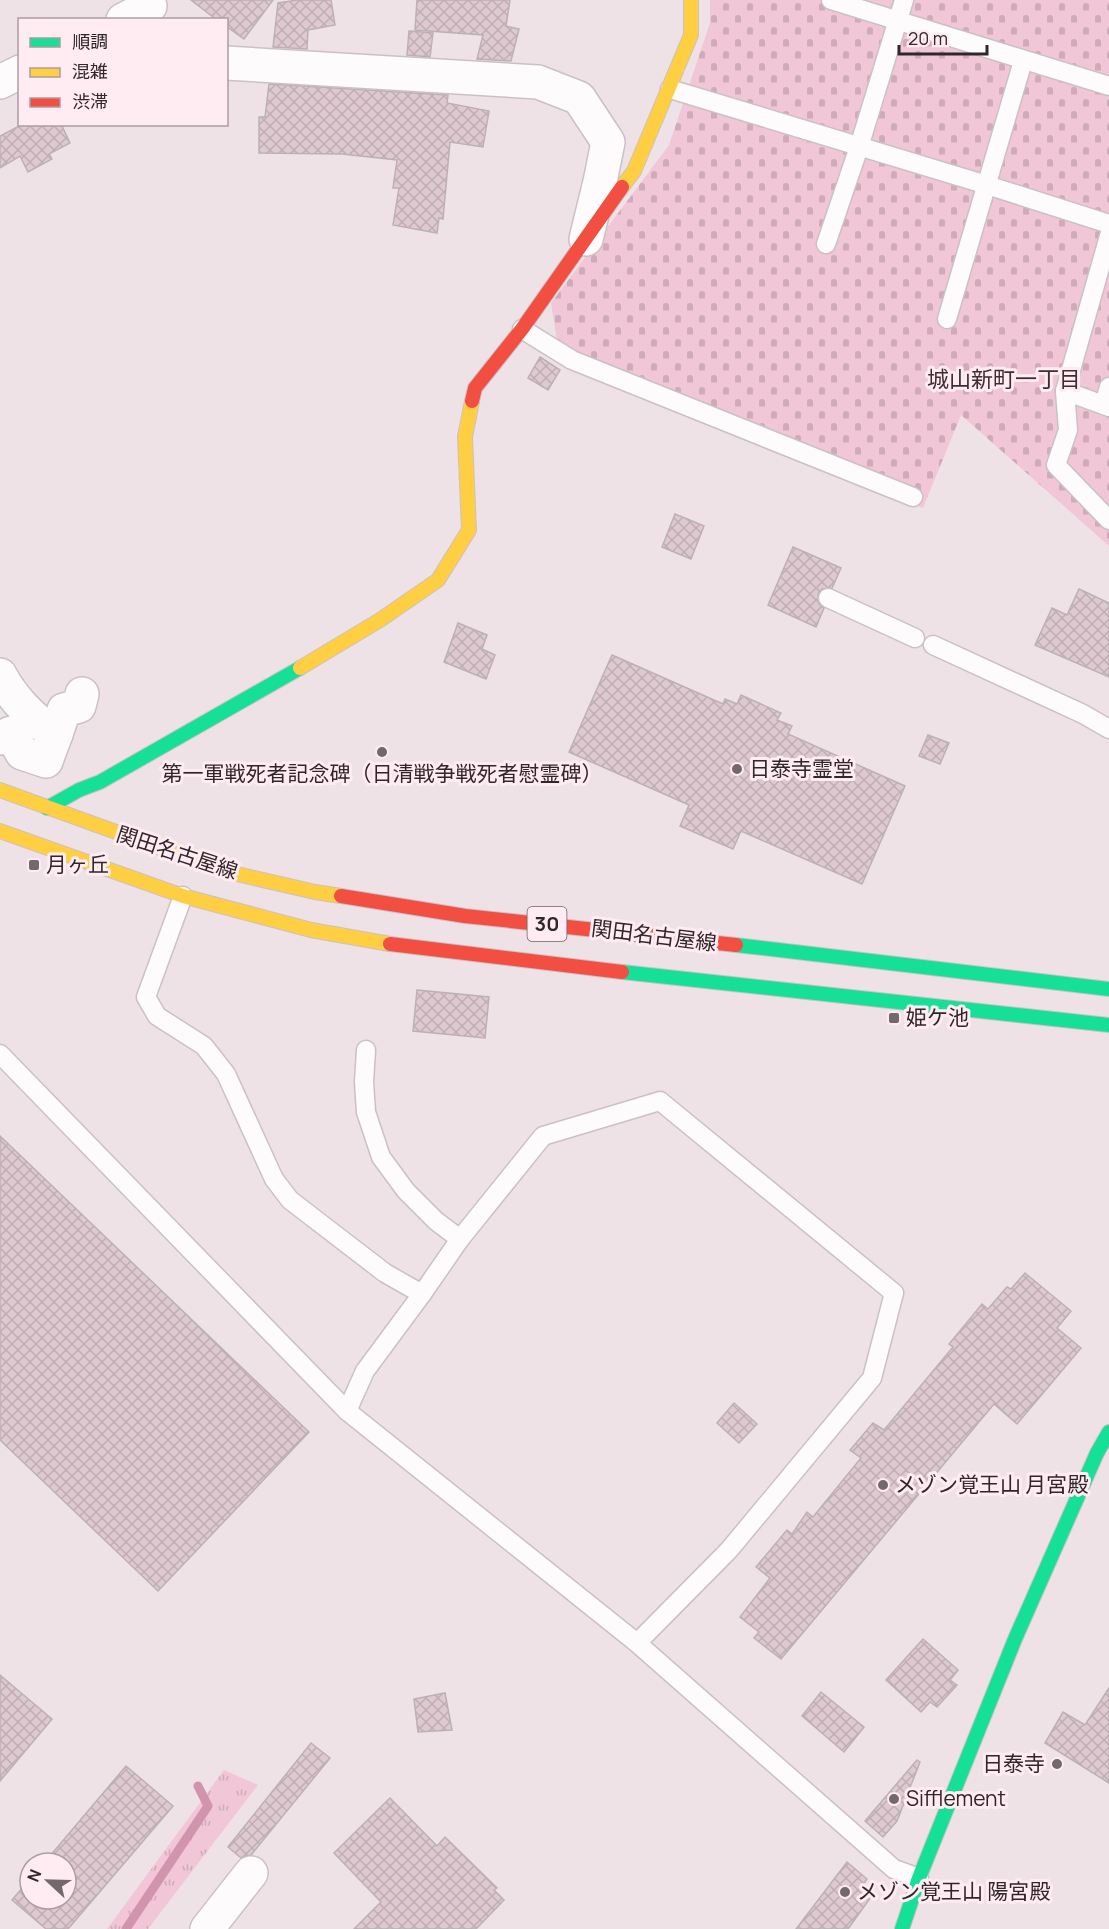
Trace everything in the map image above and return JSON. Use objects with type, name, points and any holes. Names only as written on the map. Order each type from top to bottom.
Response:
[{"type":"main road","points":[[47,808],[121,771],[282,679],[380,620],[438,580],[469,530],[465,437],[476,388],[522,329],[634,171],[691,35],[691,0]]},
{"type":"main road","name":"関田名古屋線","points":[[0,790],[224,871],[315,892],[465,916],[635,933],[1109,989]]},
{"type":"main road","name":"関田名古屋線","points":[[0,831],[183,896],[311,930],[372,942],[711,983],[1109,1025]]},
{"type":"main road","points":[[902,1929],[919,1878],[1015,1638],[1092,1464],[1109,1432]]},
{"type":"street","points":[[228,63],[538,82],[579,99],[608,142],[585,241]]},
{"type":"street","points":[[0,82],[18,73]]},
{"type":"street","points":[[0,675],[7,689],[44,727],[56,734]]},
{"type":"street","points":[[0,738],[11,733],[22,753],[46,761],[64,710],[79,706],[82,694]]},
{"type":"street","points":[[207,1929],[251,1872]]},
{"type":"lane","points":[[831,0],[1109,86]]},
{"type":"lane","points":[[826,244],[859,147],[904,0]]},
{"type":"lane","points":[[947,319],[1023,61]]},
{"type":"lane","points":[[670,89],[987,184],[1109,224]]},
{"type":"lane","points":[[1109,236],[1065,391],[1068,430],[1056,465],[1109,520]]},
{"type":"lane","points":[[522,329],[572,360],[913,497]]},
{"type":"lane","points":[[1065,391],[1107,400]]},
{"type":"lane","points":[[828,598],[915,638]]},
{"type":"lane","points":[[933,645],[1083,714],[1109,729]]},
{"type":"lane","points":[[183,896],[146,997],[157,1016],[204,1046],[226,1074],[274,1179],[290,1200],[385,1273],[422,1294]]},
{"type":"lane","points":[[366,1050],[364,1082],[366,1112],[381,1157],[406,1191],[436,1221],[460,1239]]},
{"type":"lane","points":[[0,1054],[347,1411],[637,1643],[894,1869],[919,1878]]},
{"type":"lane","points":[[347,1411],[364,1371],[460,1239],[543,1136],[660,1101],[894,1293],[872,1378],[729,1551],[637,1643]]},
{"type":"green space","points":[[710,0],[1109,0],[1109,546],[961,415],[923,508],[561,366],[551,303],[669,145],[710,23]]},
{"type":"green space","points":[[224,1770],[258,1785],[148,1929],[107,1929]]},
{"type":"building","points":[[191,0],[273,0],[244,39],[228,27],[228,18],[214,18]]},
{"type":"building","points":[[297,0],[331,0],[335,25],[308,30],[307,49],[273,47],[278,3]]},
{"type":"building","points":[[417,0],[510,0],[506,26],[519,29],[511,61],[477,59],[483,35],[415,30]]},
{"type":"building","points":[[409,31],[433,33],[430,57],[407,55]]},
{"type":"building","points":[[269,84],[448,95],[447,103],[489,111],[483,147],[450,142],[443,219],[439,218],[437,233],[393,225],[399,188],[393,188],[397,160],[342,154],[259,153],[259,117],[265,117]]},
{"type":"building","points":[[19,126],[62,126],[70,143],[49,154],[52,159],[28,172],[20,156],[0,168],[0,136]]},
{"type":"building","points":[[540,357],[560,370],[548,390],[528,378]]},
{"type":"building","points":[[675,514],[704,526],[691,559],[662,547]]},
{"type":"building","points":[[793,547],[841,568],[832,588],[822,589],[818,594],[819,604],[824,608],[816,627],[768,605]]},
{"type":"building","points":[[1079,589],[1109,603],[1109,677],[1035,645],[1052,608],[1067,615]]},
{"type":"building","points":[[458,623],[487,635],[482,649],[495,655],[486,679],[444,662]]},
{"type":"building","name":"日泰寺霊堂","points":[[612,655],[723,704],[725,699],[737,704],[741,695],[781,713],[777,720],[792,726],[788,734],[905,786],[862,884],[741,831],[733,849],[680,826],[689,805],[569,752]]},
{"type":"building","points":[[928,735],[949,743],[940,764],[919,756]]},
{"type":"building","points":[[417,990],[489,997],[485,1038],[413,1031]]},
{"type":"building","points":[[0,1136],[309,1432],[158,1591],[0,1440]]},
{"type":"building","name":"メゾン覚王山 月宮殿","points":[[1025,1273],[1071,1311],[1057,1328],[1081,1348],[1017,1424],[994,1404],[781,1659],[754,1638],[759,1632],[740,1617],[770,1578],[756,1567],[787,1530],[792,1534],[807,1512],[813,1517],[861,1458],[850,1450],[873,1423],[884,1430],[953,1347],[949,1344],[982,1304],[988,1309],[1007,1287],[1011,1289]]},
{"type":"building","points":[[734,1403],[757,1424],[739,1443],[717,1423]]},
{"type":"building","points":[[923,1639],[958,1670],[950,1680],[957,1685],[937,1707],[930,1702],[921,1712],[886,1680]]},
{"type":"building","points":[[0,1675],[52,1719],[0,1781]]},
{"type":"building","points":[[1109,1688],[1109,1783],[1045,1743],[1063,1712],[1085,1725]]},
{"type":"building","points":[[821,1692],[864,1727],[844,1752],[802,1716]]},
{"type":"building","points":[[445,1693],[452,1730],[418,1732],[414,1699]]},
{"type":"building","points":[[311,1743],[330,1758],[251,1855],[241,1858],[228,1847]]},
{"type":"building","name":"Sifflement","points":[[917,1760],[920,1762],[897,1821],[883,1837],[865,1821]]},
{"type":"building","points":[[126,1766],[173,1806],[68,1929],[46,1929],[25,1911],[78,1911],[78,1851],[54,1851]]},
{"type":"building","points":[[390,1798],[437,1846],[445,1837],[497,1888],[494,1890],[504,1900],[476,1929],[354,1929],[381,1902],[334,1853]]},
{"type":"building","name":"メゾン覚王山 陽宮殿","points":[[847,1862],[867,1879],[860,1888],[871,1897],[848,1929],[796,1929]]},
{"type":"building","points":[[18,1893],[18,1905],[12,1900]]},
{"type":"waterway","points":[[126,1929],[208,1806],[198,1786]]},
{"type":"traffic: fast","points":[[47,808],[79,790],[100,782],[300,668]]},
{"type":"traffic: fast","points":[[736,945],[1109,989]]},
{"type":"traffic: fast","points":[[622,972],[1109,1025]]},
{"type":"traffic: fast","points":[[902,1929],[919,1878],[1015,1639],[1097,1453],[1109,1432]]},
{"type":"traffic: slow","points":[[622,187],[634,171],[691,35],[691,0]]},
{"type":"traffic: slow","points":[[300,668],[380,620],[438,580],[469,530],[465,437],[472,401]]},
{"type":"traffic: slow","points":[[0,790],[224,871],[341,896]]},
{"type":"traffic: slow","points":[[0,831],[183,896],[311,930],[390,944]]},
{"type":"traffic: jam","points":[[472,401],[475,388],[522,329],[622,187]]},
{"type":"traffic: jam","points":[[341,896],[465,916],[736,945]]},
{"type":"traffic: jam","points":[[390,944],[622,972]]},
{"type":"place","name":"第一軍戦死者記念碑（日清戦争戦死者慰霊碑）","points":[[382,752]]},
{"type":"place","name":"日泰寺霊堂","points":[[737,769]]},
{"type":"place","name":"月ヶ丘","points":[[34,865]]},
{"type":"place","name":"姫ケ池","points":[[894,1018]]},
{"type":"place","name":"メゾン覚王山 月宮殿","points":[[883,1485]]},
{"type":"place","name":"日泰寺","points":[[1057,1764]]},
{"type":"place","name":"Sifflement","points":[[894,1799]]},
{"type":"place","name":"メゾン覚王山 陽宮殿","points":[[845,1892]]},
{"type":"district","name":"城山新町一丁目","points":[[1004,379]]}]
